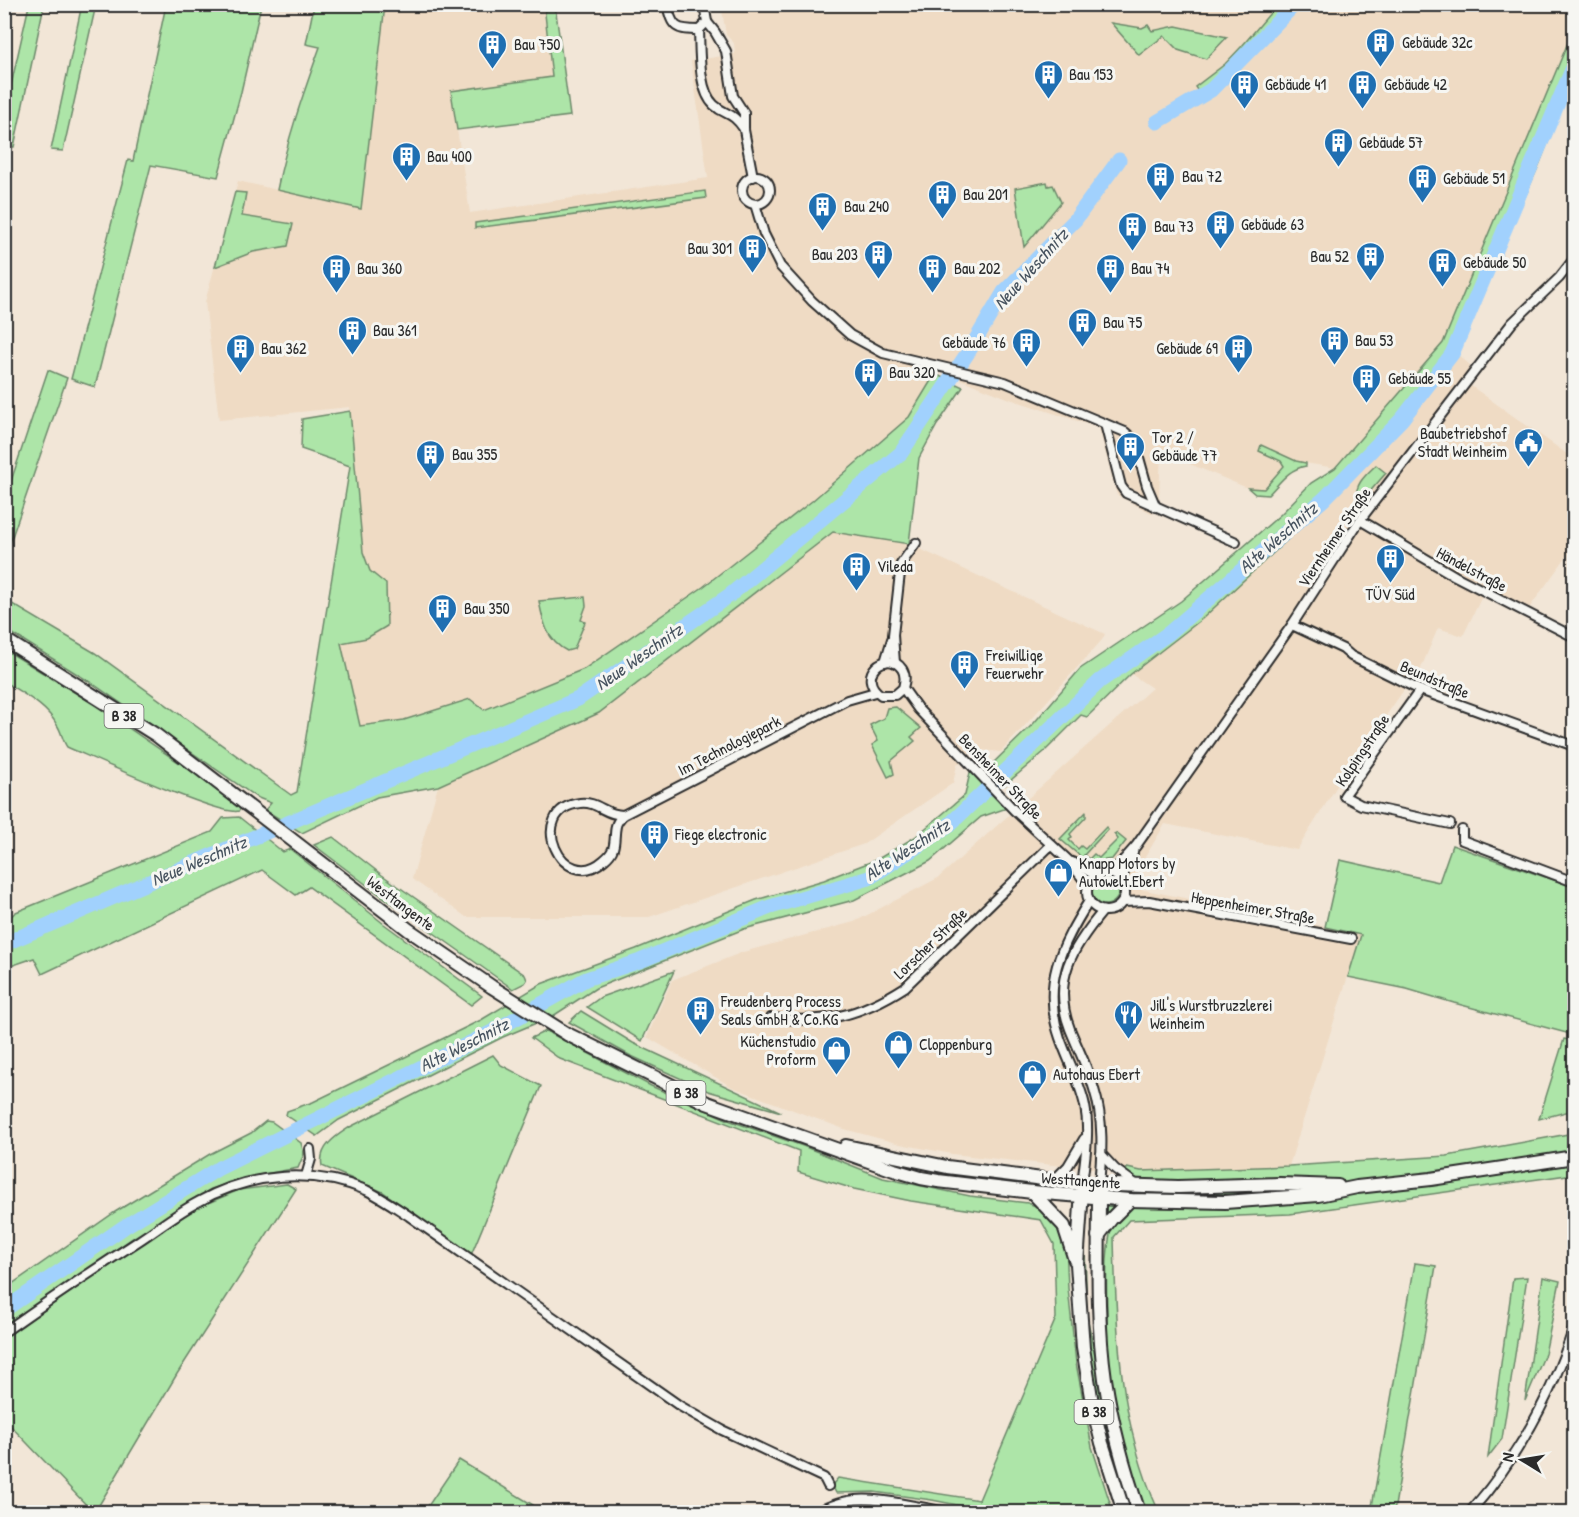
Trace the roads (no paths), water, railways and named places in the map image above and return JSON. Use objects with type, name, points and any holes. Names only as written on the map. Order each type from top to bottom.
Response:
[{"type":"main road","name":"Westtangente","points":[[4,639],[156,735],[306,853],[409,930],[492,987],[567,1034],[736,1115],[921,1178],[1032,1192],[1082,1190],[1099,1185],[1288,1184],[1357,1187]]},
{"type":"main road","name":"Westtangente","points":[[810,1139],[947,1167],[1053,1181],[1099,1198],[1130,1200],[1225,1202],[1318,1195],[1357,1187],[1441,1178],[1575,1157]]},
{"type":"main road","name":"B 38","points":[[1099,1185],[1098,1286],[1105,1379],[1116,1436],[1139,1512]]},
{"type":"main road","name":"B 38","points":[[1082,1190],[1077,1264],[1083,1348],[1092,1403],[1124,1512]]},
{"type":"main road","name":"B 38","points":[[1032,1192],[1064,1226],[1077,1264]]},
{"type":"main road","points":[[1098,1236],[1130,1200]]},
{"type":"street","points":[[667,4],[669,16],[675,26],[685,30],[699,30],[707,22]]},
{"type":"street","points":[[704,4],[707,22],[726,51],[733,96],[744,113],[744,130],[753,177]]},
{"type":"street","points":[[699,30],[703,81],[708,98],[716,107],[738,120],[744,130]]},
{"type":"street","points":[[753,177],[763,178],[771,189],[766,200],[755,204],[747,201],[743,194],[744,185],[753,177]]},
{"type":"street","points":[[755,204],[764,234],[780,266],[807,297],[850,335],[883,353],[1005,382],[1125,432],[1134,440],[1147,486],[1156,507]]},
{"type":"street","name":"Viernheimer Straße","points":[[1112,873],[1136,846],[1292,625],[1360,520],[1512,323],[1559,278],[1575,259]]},
{"type":"street","points":[[1105,424],[1124,491],[1236,542]]},
{"type":"street","name":"Händelstraße","points":[[1360,520],[1455,576],[1575,637]]},
{"type":"street","points":[[885,662],[893,635],[901,564],[916,543]]},
{"type":"street","name":"Beundstraße","points":[[1292,625],[1420,690],[1575,746]]},
{"type":"street","points":[[876,692],[870,677],[875,667],[885,662],[895,663],[893,635]]},
{"type":"street","name":"Bensheimer Straße","points":[[895,663],[903,671],[905,682],[903,688],[918,709],[1050,845],[1068,860],[1095,876]]},
{"type":"street","name":"Im Technologiepark","points":[[623,815],[847,700],[871,682]]},
{"type":"street","points":[[895,695],[903,688]]},
{"type":"street","name":"Kolpingstraße","points":[[1420,690],[1344,796],[1361,805],[1450,824]]},
{"type":"street","name":"Bensheimer Straße","points":[[876,692],[888,697],[895,695],[918,709]]},
{"type":"street","name":"Im Technologiepark","points":[[847,700],[876,692]]},
{"type":"street","points":[[588,803],[611,814],[623,815],[616,825],[616,840],[612,851],[598,865],[576,867],[564,861],[555,851],[551,838],[552,830],[557,817],[566,808],[575,804],[588,803]]},
{"type":"street","points":[[1462,830],[1462,840],[1575,882]]},
{"type":"street","name":"Lorscher Straße","points":[[771,1018],[831,1019],[858,1012],[881,1002],[905,987],[1050,845]]},
{"type":"street","name":"Viernheimer Straße","points":[[1121,879],[1136,846]]},
{"type":"street","name":"Bensheimer Straße","points":[[1068,860],[1088,885]]},
{"type":"street","points":[[1106,872],[1112,873],[1121,879],[1126,891],[1123,902],[1114,909],[1102,911],[1089,901],[1088,885],[1095,876],[1106,872]]},
{"type":"street","name":"Heppenheimer Straße","points":[[1126,891],[1149,901]]},
{"type":"street","points":[[1082,1190],[1087,1135],[1086,1110],[1082,1092],[1055,1024],[1052,996],[1053,976],[1063,945],[1089,901]]},
{"type":"street","name":"Heppenheimer Straße","points":[[1123,902],[1149,901],[1352,939]]},
{"type":"street","points":[[1099,1185],[1101,1124],[1095,1091],[1069,1026],[1064,1005],[1064,986],[1067,968],[1074,949],[1102,911]]},
{"type":"street","points":[[1053,1181],[1068,1166],[1087,1135]]},
{"type":"street","points":[[306,1176],[311,1159],[310,1149]]},
{"type":"street","points":[[1101,1154],[1115,1169],[1138,1186]]},
{"type":"street","points":[[4,1332],[198,1202],[227,1188],[288,1175],[340,1182],[367,1191],[409,1216],[680,1406],[722,1430],[824,1478],[828,1486]]},
{"type":"street","points":[[1470,1512],[1509,1461],[1532,1424],[1551,1388],[1575,1327]]},
{"type":"street","points":[[816,1512],[856,1500],[887,1502],[948,1512]]},
{"type":"waterway","name":"Neue Weschnitz","points":[[1157,122],[1211,90],[1295,4]]},
{"type":"waterway","name":"Alte Weschnitz","points":[[4,1310],[124,1227],[219,1168],[490,1033],[586,979],[640,961],[770,907],[869,878],[947,827],[1100,681],[1169,633],[1324,499],[1402,419],[1452,354],[1574,65]]},
{"type":"waterway","name":"Neue Weschnitz","points":[[4,944],[578,699],[730,595],[901,453],[969,351],[1004,292],[1075,220],[1119,160]]},
{"type":"place","name":"Gebäude 32c","points":[[1381,68]]},
{"type":"place","name":"Bau 750","points":[[493,70]]},
{"type":"place","name":"Bau 153","points":[[1048,100]]},
{"type":"place","name":"Gebäude 41","points":[[1244,110]]},
{"type":"place","name":"Gebäude 42","points":[[1363,110]]},
{"type":"place","name":"Gebäude 57","points":[[1338,168]]},
{"type":"place","name":"Bau 400","points":[[406,182]]},
{"type":"place","name":"Bau 72","points":[[1161,202]]},
{"type":"place","name":"Gebäude 51","points":[[1422,204]]},
{"type":"place","name":"Bau 201","points":[[942,220]]},
{"type":"place","name":"Bau 240","points":[[823,232]]},
{"type":"place","name":"Gebäude 63","points":[[1220,250]]},
{"type":"place","name":"Bau 73","points":[[1133,252]]},
{"type":"place","name":"Bau 301","points":[[753,274]]},
{"type":"place","name":"Bau 203","points":[[879,280]]},
{"type":"place","name":"Bau 52","points":[[1370,282]]},
{"type":"place","name":"Gebäude 50","points":[[1442,288]]},
{"type":"place","name":"Bau 360","points":[[336,294]]},
{"type":"place","name":"Bau 202","points":[[933,294]]},
{"type":"place","name":"Bau 74","points":[[1110,294]]},
{"type":"place","name":"Bau 75","points":[[1082,348]]},
{"type":"place","name":"Bau 361","points":[[352,356]]},
{"type":"place","name":"Bau 53","points":[[1334,366]]},
{"type":"place","name":"Gebäude 76","points":[[1027,368]]},
{"type":"place","name":"Bau 362","points":[[240,374]]},
{"type":"place","name":"Gebäude 69","points":[[1239,374]]},
{"type":"place","name":"Bau 320","points":[[868,398]]},
{"type":"place","name":"Gebäude 55","points":[[1367,404]]},
{"type":"place","name":"Baubetriebshof Stadt Weinheim","points":[[1528,468]]},
{"type":"place","name":"Tor 2 / Gebäude 77","points":[[1131,472]]},
{"type":"place","name":"Bau 355","points":[[431,480]]},
{"type":"place","name":"TÜV Süd","points":[[1390,584]]},
{"type":"place","name":"Vileda","points":[[856,592]]},
{"type":"place","name":"Bau 350","points":[[443,634]]},
{"type":"place","name":"Freiwillige Feuerwehr","points":[[965,690]]},
{"type":"place","name":"Fiege electronic","points":[[654,860]]},
{"type":"place","name":"Knapp Motors by Autowelt.Ebert","points":[[1058,898]]},
{"type":"place","name":"Freudenberg Process Seals GmbH & Co.KG","points":[[700,1036]]},
{"type":"place","name":"Jill's Wurstbruzzlerei Weinheim","points":[[1129,1040]]},
{"type":"place","name":"Cloppenburg","points":[[898,1070]]},
{"type":"place","name":"Küchenstudio Proform","points":[[837,1076]]},
{"type":"place","name":"Autohaus Ebert","points":[[1032,1100]]}]
